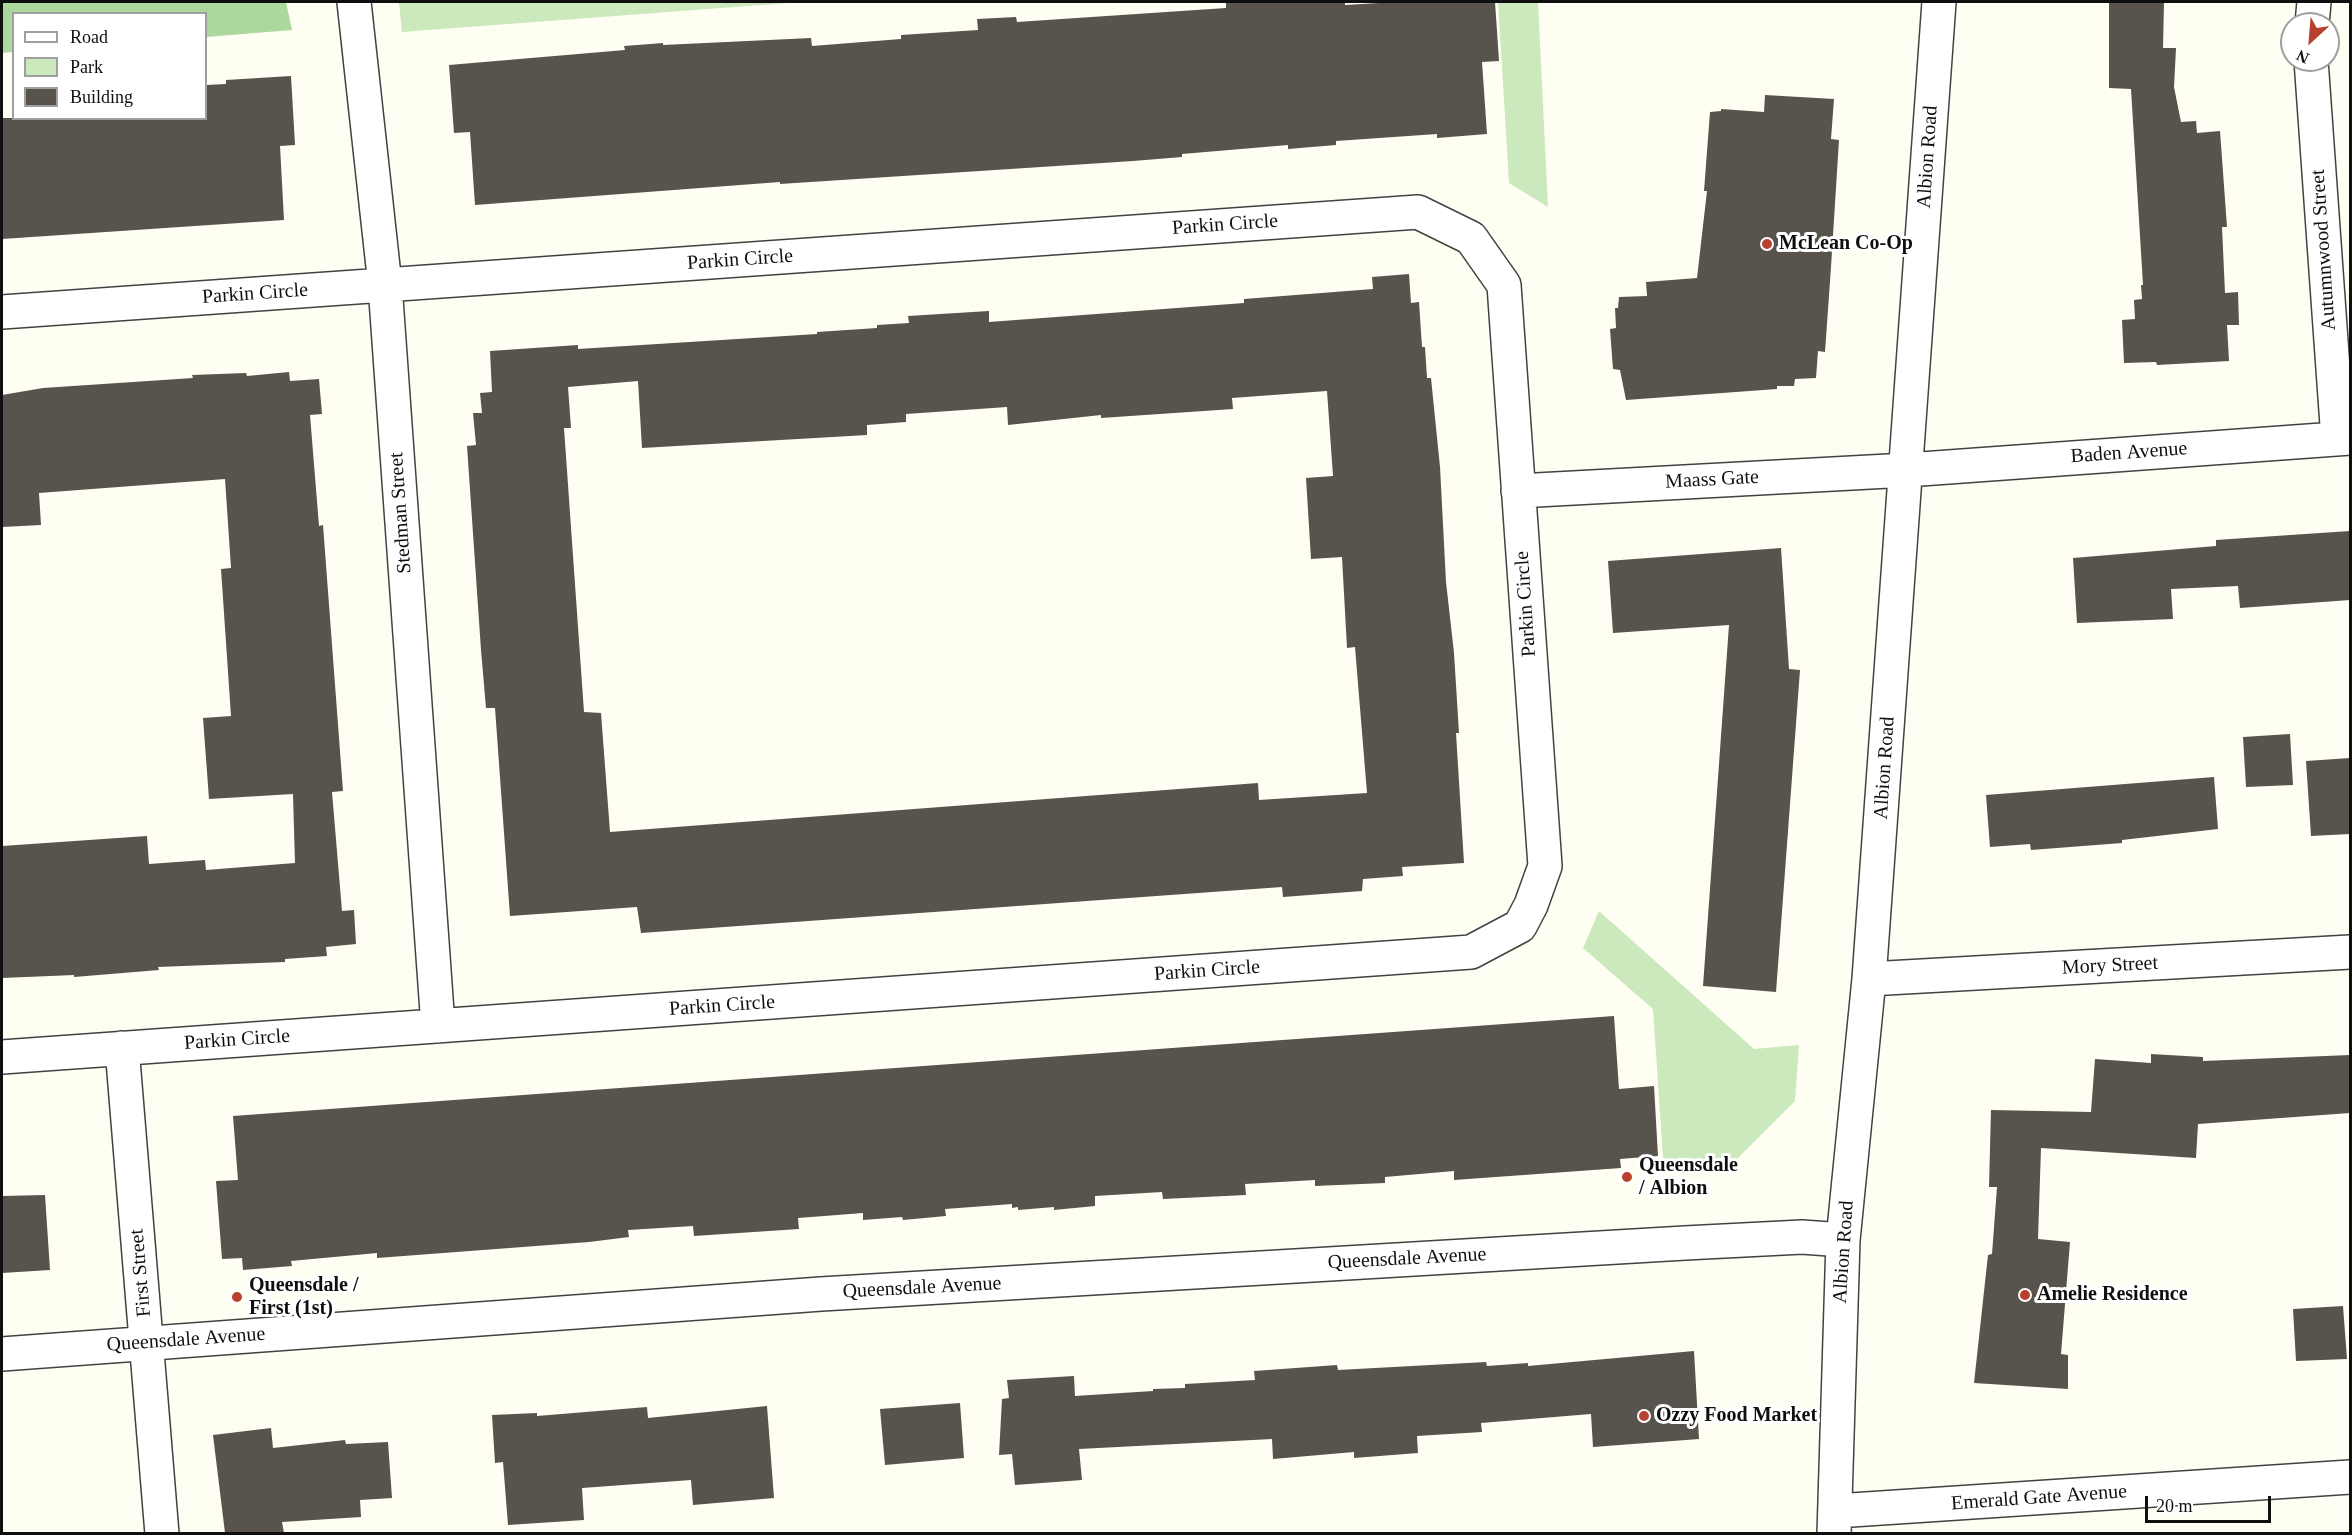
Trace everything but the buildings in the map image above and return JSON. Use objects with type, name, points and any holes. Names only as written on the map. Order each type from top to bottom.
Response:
[{"type":"street","name":"Stedman Street","points":[[354,2],[385,285],[438,1026]]},
{"type":"street","name":"Albion Road","points":[[1835,1522],[1843,1240],[1869,979],[1939,2]]},
{"type":"street","name":"Autumnwood Street","points":[[2312,72],[2344,439]]},
{"type":"street","name":"Parkin Circle","points":[[2,312],[1418,212],[1471,238],[1504,285],[1545,867],[1520,926],[1471,952],[2,1057]]},
{"type":"street","name":"Baden Avenue","points":[[1907,470],[2344,439]]},
{"type":"street","name":"Maass Gate","points":[[1518,491],[1907,470]]},
{"type":"street","name":"Mory Street","points":[[1869,979],[2350,952]]},
{"type":"street","name":"First Street","points":[[122,1048],[162,1533]]},
{"type":"street","name":"Queensdale Avenue","points":[[2,1354],[821,1294],[1696,1242],[1802,1237],[1843,1240]]},
{"type":"street","name":"Emerald Gate Avenue","points":[[1835,1522],[2350,1477]]},
{"type":"green space","points":[[2,2],[286,2],[292,30],[207,37],[207,12],[12,12],[12,52],[2,53]]},
{"type":"green space","points":[[399,2],[801,2],[402,32]]},
{"type":"green space","points":[[1498,2],[1538,2],[1548,207],[1509,183]]},
{"type":"green space","points":[[1599,911],[1754,1049],[1799,1045],[1795,1101],[1727,1169],[1664,1173],[1653,1009],[1583,948]]},
{"type":"place","name":"McLean Co-Op","points":[[1767,244]]},
{"type":"place","name":"Queensdale / Albion","points":[[1627,1177]]},
{"type":"place","name":"Amelie Residence","points":[[2025,1295]]},
{"type":"place","name":"Queensdale / First (1st)","points":[[237,1297]]},
{"type":"place","name":"Ozzy Food Market","points":[[1644,1416]]}]
